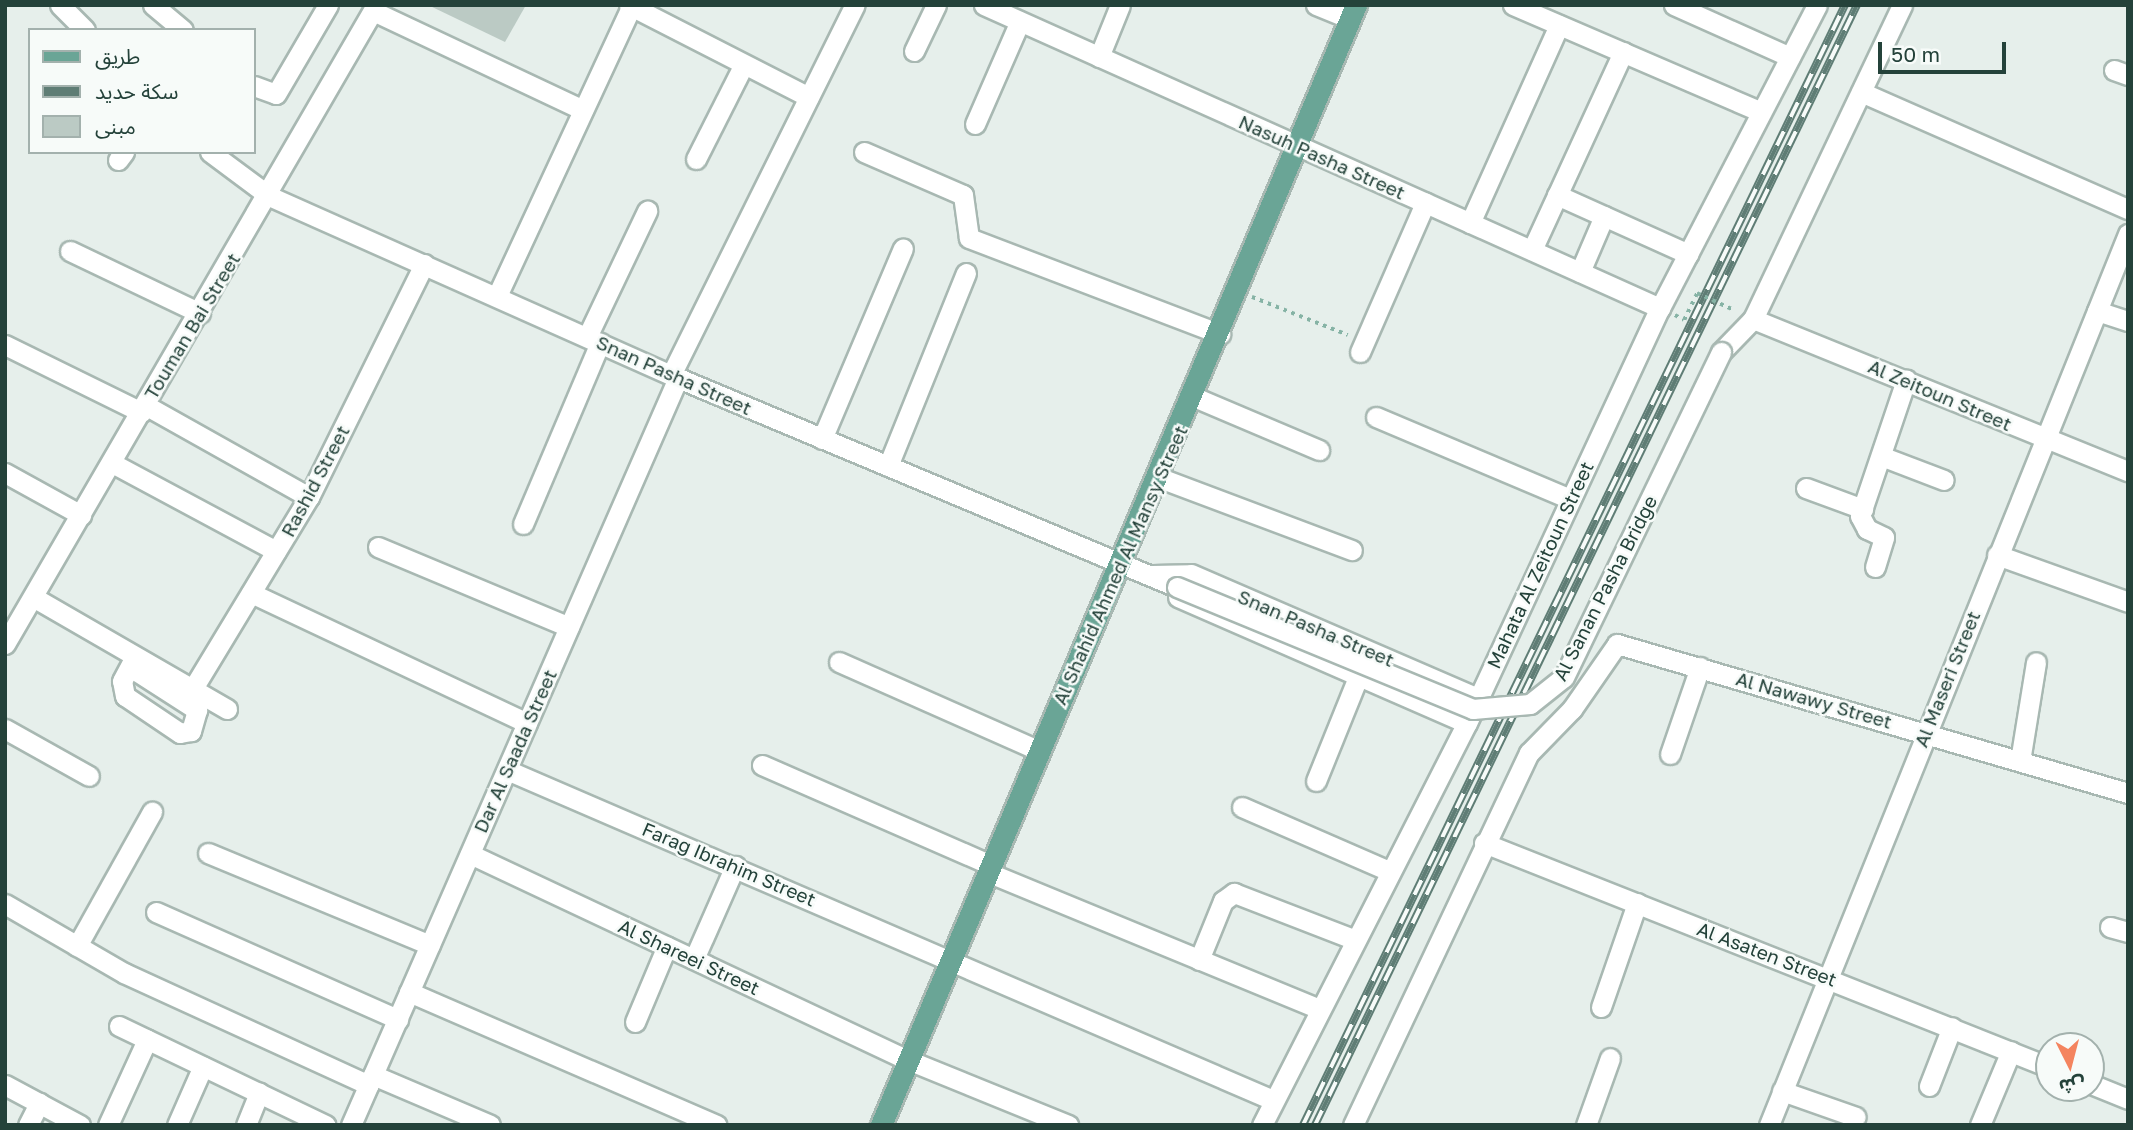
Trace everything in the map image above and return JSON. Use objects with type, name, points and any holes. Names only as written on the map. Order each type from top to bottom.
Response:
[{"type":"main road","name":"Al Shahid Ahmed Al Mansy Street","points":[[881,1125],[1118,562],[1160,478],[1353,12]]},
{"type":"street","points":[[60,5],[83,28]]},
{"type":"street","points":[[153,5],[181,28]]},
{"type":"street","points":[[256,87],[276,94],[328,5]]},
{"type":"street","name":"Dar Al Saada Street","points":[[351,1125],[569,627],[674,377],[855,5]]},
{"type":"street","points":[[914,51],[936,5]]},
{"type":"street","name":"Nasuh Pasha Street","points":[[984,5],[1660,308]]},
{"type":"street","points":[[1099,57],[1120,5]]},
{"type":"street","points":[[1316,5],[1353,12]]},
{"type":"street","points":[[1513,5],[1761,112]]},
{"type":"street","points":[[1674,5],[1790,57]]},
{"type":"street","name":"Mahata Al Zeitoun Street","points":[[1262,1125],[1353,939],[1467,723],[1660,308],[1817,5]]},
{"type":"street","points":[[1753,318],[1902,5]]},
{"type":"street","points":[[375,8],[583,110]]},
{"type":"street","name":"Touman Bai Street","points":[[5,644],[269,196],[375,8]]},
{"type":"street","points":[[496,296],[630,8],[809,97]]},
{"type":"street","points":[[975,124],[1020,22]]},
{"type":"street","points":[[1470,223],[1559,25]]},
{"type":"street","points":[[1532,250],[1623,52]]},
{"type":"street","points":[[696,159],[743,66]]},
{"type":"street","points":[[1861,92],[2128,209]]},
{"type":"street","points":[[864,152],[963,195],[970,238],[1220,334]]},
{"type":"street","name":"Snan Pasha Street","points":[[213,154],[269,196],[674,377],[1177,587]]},
{"type":"street","points":[[1557,195],[1688,254]]},
{"type":"street","points":[[1360,352],[1425,203]]},
{"type":"street","points":[[523,524],[593,340],[646,211]]},
{"type":"street","points":[[1580,272],[1604,216]]},
{"type":"street","name":"Al Maseri Street","points":[[1769,1125],[2043,438],[2126,246]]},
{"type":"street","points":[[822,439],[903,248]]},
{"type":"street","points":[[69,251],[200,313]]},
{"type":"street","name":"Rashid Street","points":[[192,690],[309,497],[424,264]]},
{"type":"street","points":[[888,466],[966,273]]},
{"type":"street","points":[[2097,311],[2128,321]]},
{"type":"street","name":"Al Sanan Pasha Bridge","points":[[1177,587],[1473,709],[1530,704],[1564,677],[1721,352],[1753,318]]},
{"type":"street","name":"Al Zeitoun Street","points":[[1753,318],[2128,471]]},
{"type":"street","points":[[5,345],[143,409],[309,497]]},
{"type":"street","points":[[1875,567],[1884,537],[1861,523],[1863,509],[1906,380]]},
{"type":"street","points":[[1194,397],[1319,450]]},
{"type":"street","points":[[1376,417],[1570,499]]},
{"type":"street","points":[[1881,456],[1944,480]]},
{"type":"street","points":[[112,463],[276,551]]},
{"type":"street","points":[[5,473],[81,515]]},
{"type":"street","points":[[1160,478],[1352,550]]},
{"type":"street","points":[[1806,488],[1863,509]]},
{"type":"street","points":[[378,547],[569,627]]},
{"type":"street","points":[[1997,555],[2128,602]]},
{"type":"street","name":"Snan Pasha Street","points":[[1151,575],[1191,575],[1478,698]]},
{"type":"street","name":"Snan Pasha Street","points":[[1151,575],[1170,593],[1467,723]]},
{"type":"street","points":[[251,593],[527,723]]},
{"type":"street","points":[[33,597],[133,662],[227,709]]},
{"type":"street","name":"Al Nawawy Street","points":[[1484,843],[1529,753],[1622,643],[2128,793]]},
{"type":"street","points":[[839,662],[1038,750]]},
{"type":"street","points":[[2020,761],[2036,662]]},
{"type":"street","points":[[1670,754],[1700,667]]},
{"type":"street","points":[[1315,781],[1358,677]]},
{"type":"street","points":[[5,729],[89,776]]},
{"type":"street","points":[[762,765],[989,869],[1319,1009]]},
{"type":"street","name":"Farag Ibrahim Street","points":[[506,770],[952,957],[1273,1100]]},
{"type":"street","points":[[1242,807],[1389,871]]},
{"type":"street","points":[[77,946],[152,812]]},
{"type":"street","points":[[1353,1125],[1484,843]]},
{"type":"street","name":"Al Asaten Street","points":[[1484,843],[2035,1061]]},
{"type":"street","points":[[208,853],[430,945]]},
{"type":"street","name":"Al Shareei Street","points":[[470,854],[908,1060],[1068,1125]]},
{"type":"street","points":[[694,959],[735,866]]},
{"type":"street","points":[[1199,960],[1223,901],[1234,893],[1353,939]]},
{"type":"street","points":[[1601,1007],[1637,903]]},
{"type":"street","points":[[5,904],[77,946],[371,1080],[490,1125]]},
{"type":"street","points":[[156,912],[398,1019]]},
{"type":"street","points":[[635,1022],[667,946]]},
{"type":"street","points":[[409,992],[717,1125]]},
{"type":"street","points":[[119,1026],[326,1125]]},
{"type":"street","points":[[1929,1086],[1952,1027]]},
{"type":"street","points":[[108,1125],[147,1040]]},
{"type":"street","points":[[1980,1125],[2011,1051]]},
{"type":"street","points":[[1586,1125],[1610,1058]]},
{"type":"street","points":[[177,1125],[202,1066]]},
{"type":"street","points":[[5,1085],[80,1125]]},
{"type":"street","points":[[2105,1090],[2128,1099]]},
{"type":"street","points":[[1782,1091],[1856,1117]]},
{"type":"street","points":[[246,1125],[259,1093]]},
{"type":"street","points":[[29,1125],[39,1103]]},
{"type":"path","points":[[1237,292],[1348,335]]},
{"type":"path","points":[[1684,320],[1698,293],[1734,310]]},
{"type":"building","points":[[428,5],[526,5],[505,42]]},
{"type":"railway","points":[[1303,1125],[1845,5]]},
{"type":"railway","points":[[1315,1125],[1857,5]]}]
